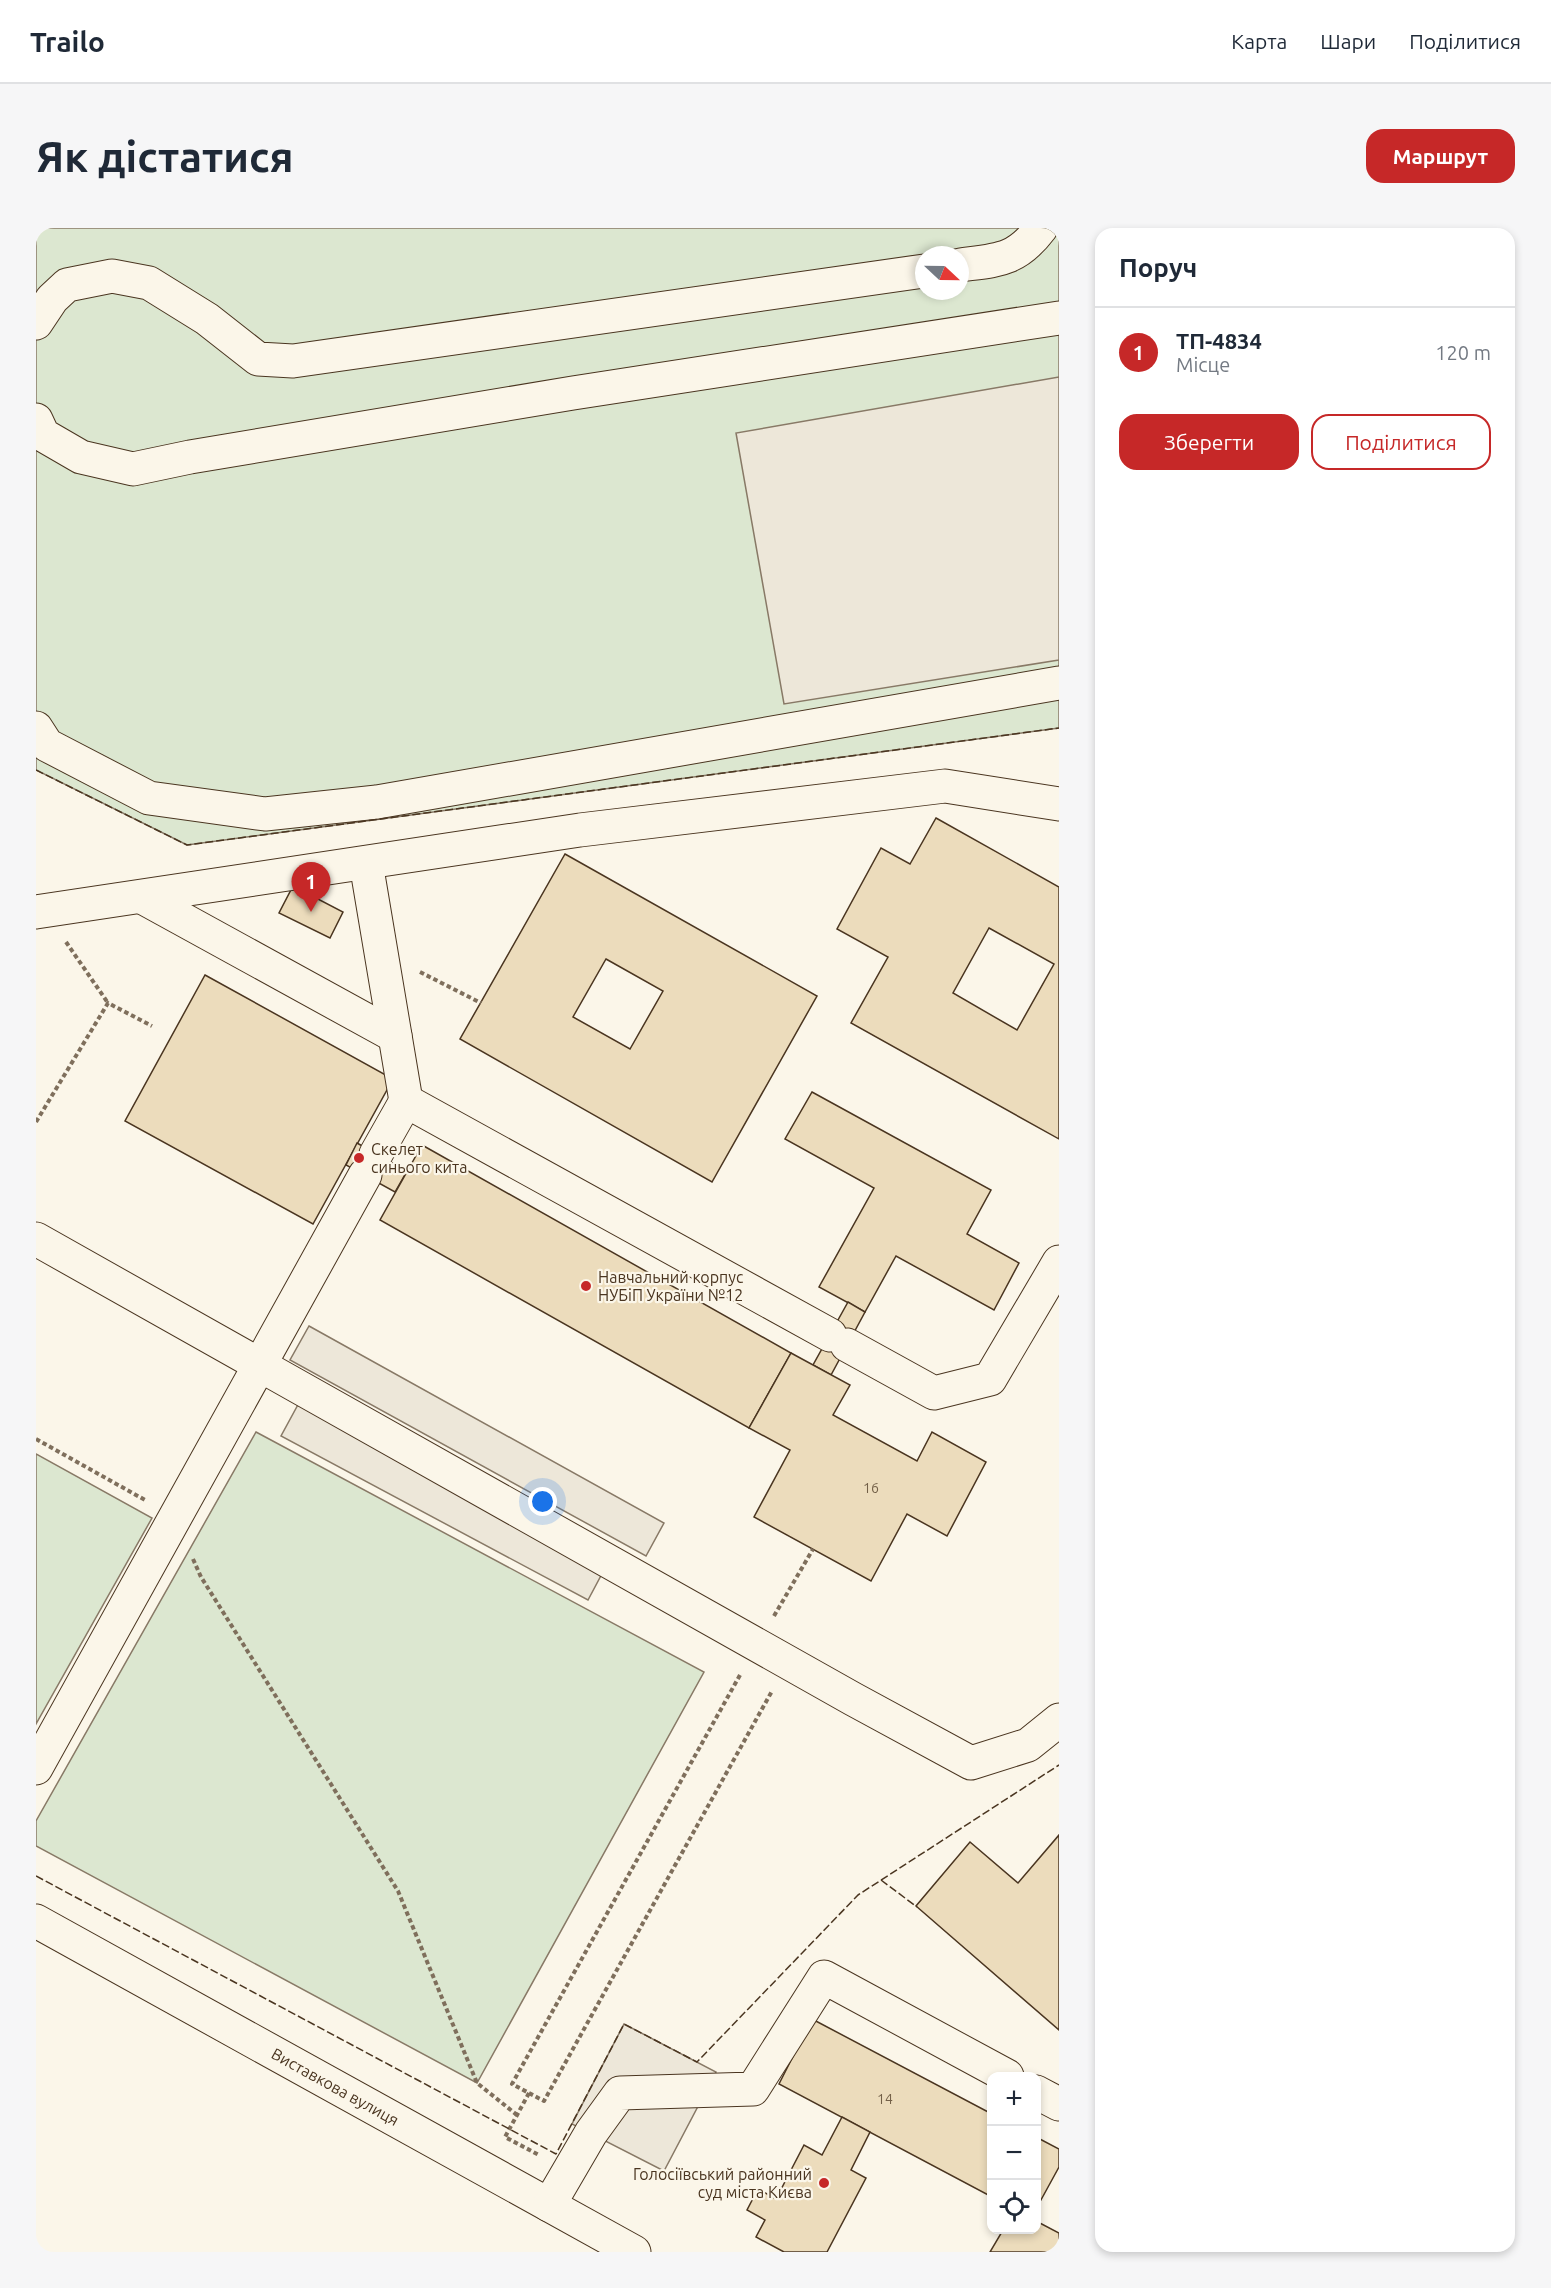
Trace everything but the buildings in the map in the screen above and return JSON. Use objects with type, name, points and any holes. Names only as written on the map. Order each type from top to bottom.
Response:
[{"type":"street","points":[[969,264],[1006,259],[1031,241],[1041,228]]},
{"type":"street","points":[[36,323],[52,299],[67,285],[112,276],[148,283],[207,319],[258,359],[293,361],[915,272]]},
{"type":"street","points":[[36,420],[43,435],[81,457],[133,469],[573,393],[1059,318]]},
{"type":"street","points":[[36,728],[47,744],[149,798],[265,814],[377,802],[1059,683]]},
{"type":"street","points":[[40,911],[580,830],[945,786],[1059,804]]},
{"type":"street","points":[[36,1768],[406,1101],[366,863]]},
{"type":"street","points":[[142,897],[395,1036]]},
{"type":"street","points":[[406,1101],[934,1393],[990,1379],[1059,1262]]},
{"type":"street","points":[[36,1239],[971,1763],[1028,1745],[1059,1720]]},
{"type":"street","name":"Виставкова вулиця","points":[[36,1921],[634,2252]]},
{"type":"street","points":[[549,2205],[591,2133],[620,2093],[753,2089],[824,1977],[1000,2072]]},
{"type":"street","points":[[1041,2095],[1059,2104]]},
{"type":"path","points":[[40,911],[108,1003],[152,1026]]},
{"type":"path","points":[[381,952],[481,1003]]},
{"type":"path","points":[[36,1122],[108,1003]]},
{"type":"path","points":[[36,1439],[175,1517],[201,1577],[398,1891],[477,2084],[517,2115]]},
{"type":"path","points":[[788,1662],[544,2101],[512,2084],[813,1549]]},
{"type":"path","points":[[529,2094],[505,2137],[569,2171]]},
{"type":"green space","points":[[36,228],[1059,228],[1059,728],[187,845],[36,770]]},
{"type":"green space","points":[[256,1432],[704,1672],[477,2083],[36,1846],[36,1821]]},
{"type":"green space","points":[[36,1454],[152,1518],[36,1724]]},
{"type":"shaded area","points":[[1059,377],[1059,660],[784,704],[736,433]]},
{"type":"shaded area","points":[[309,1326],[664,1523],[646,1556],[290,1360]]},
{"type":"shaded area","points":[[300,1401],[605,1568],[588,1600],[281,1436]]},
{"type":"shaded area","points":[[624,2024],[716,2072],[664,2171],[572,2124]]},
{"type":"fence","points":[[36,770],[187,845],[1059,728]]},
{"type":"fence","points":[[36,1876],[556,2154],[624,2024],[697,2062],[858,1895],[1059,1765]]},
{"type":"fence","points":[[881,1880],[917,1907]]},
{"type":"place","name":"ТП-4834","points":[[311,912]]},
{"type":"place","name":"Скелет синього кита","points":[[359,1158]]},
{"type":"place","name":"Навчальний корпус НУБіП України №12","points":[[586,1286]]},
{"type":"place","name":"Голосіївський районний суд міста Києва","points":[[824,2183]]}]
